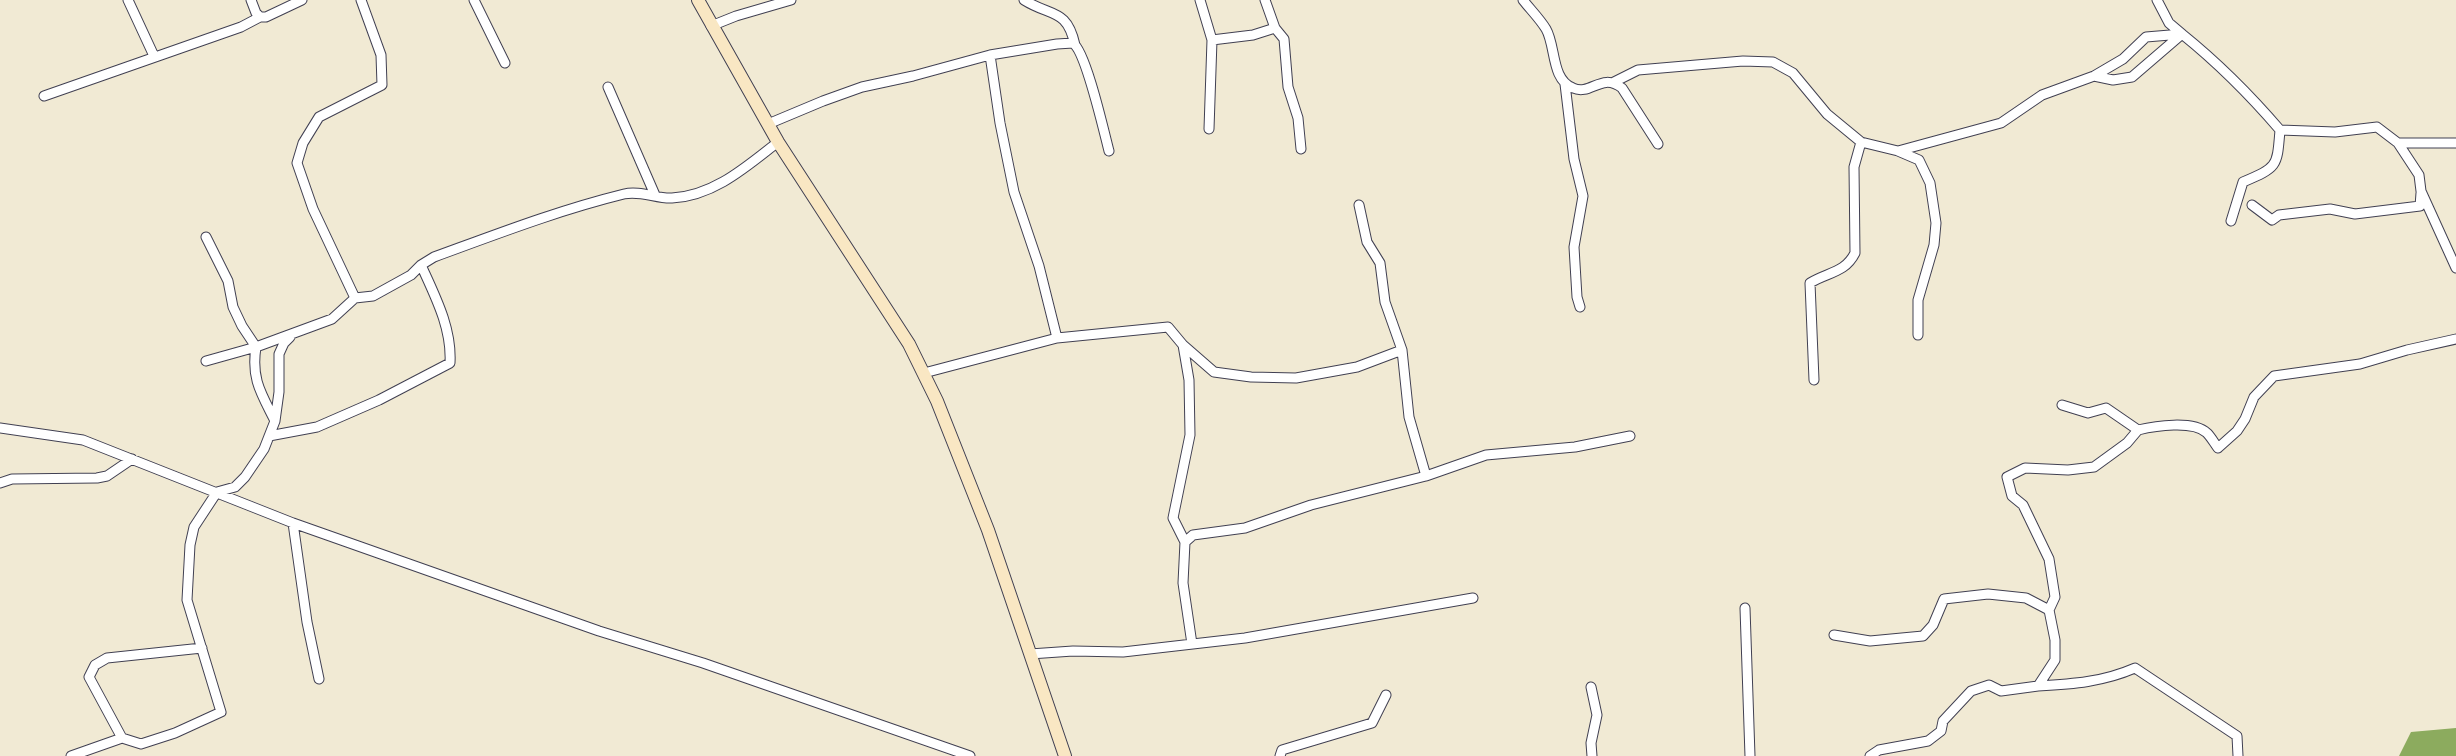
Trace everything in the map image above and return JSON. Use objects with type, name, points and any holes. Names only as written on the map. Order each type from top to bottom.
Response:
[{"type":"main road","points":[[698,0],[711,26],[778,142],[909,344],[924,373],[961,459],[1065,756]]},
{"type":"street","points":[[128,0],[154,56]]},
{"type":"street","points":[[251,0],[256,13],[260,17]]},
{"type":"street","points":[[44,96],[154,56],[241,27],[260,17],[266,17],[302,0]]},
{"type":"street","points":[[355,298],[314,209],[297,163],[303,143],[319,117],[382,85],[381,55],[361,0]]},
{"type":"street","points":[[474,0],[505,62]]},
{"type":"street","points":[[711,26],[736,16],[791,0]]},
{"type":"street","points":[[1024,0],[1065,19],[1072,29],[1075,45],[1091,82],[1109,151]]},
{"type":"street","points":[[1200,0],[1212,40],[1209,129]]},
{"type":"street","points":[[1265,0],[1275,28],[1284,39],[1288,87],[1298,118],[1302,149]]},
{"type":"street","points":[[1522,0],[1550,36],[1560,75],[1565,84],[1574,159],[1583,196],[1574,247],[1577,297],[1580,307]]},
{"type":"street","points":[[2157,0],[2169,23],[2221,68],[2280,130],[2334,132],[2377,127],[2398,143],[2419,175],[2421,191],[2420,206],[2378,213],[2355,214],[2330,209],[2279,215],[2272,220],[2252,205]]},
{"type":"street","points":[[1212,40],[1253,35],[1275,28]]},
{"type":"street","points":[[1898,151],[2001,123],[2042,95],[2094,76],[2123,60],[2146,37],[2182,34]]},
{"type":"street","points":[[2094,76],[2112,80],[2132,76],[2182,34]]},
{"type":"street","points":[[768,124],[823,101],[862,87],[913,76],[990,55],[1057,44],[1075,45]]},
{"type":"street","points":[[990,55],[1000,123],[1014,192],[1039,266],[1057,338]]},
{"type":"street","points":[[1614,82],[1638,70],[1743,61],[1773,62],[1793,73],[1826,114],[1861,142],[1898,151],[1919,160],[1930,183],[1936,223],[1934,245],[1918,300],[1918,335]]},
{"type":"street","points":[[1565,84],[1581,90],[1608,81],[1614,82],[1622,88],[1658,144]]},
{"type":"street","points":[[608,87],[655,195]]},
{"type":"street","points":[[2232,221],[2243,182],[2273,168],[2278,158],[2280,130]]},
{"type":"street","points":[[206,361],[292,335],[332,319],[355,298],[373,296],[411,275],[421,265],[434,257],[557,213],[626,193],[672,198],[703,192],[733,176],[778,142]]},
{"type":"street","points":[[1814,380],[1810,283],[1823,276],[1844,269],[1850,264],[1855,253],[1854,167],[1861,142]]},
{"type":"street","points":[[2398,143],[2456,143]]},
{"type":"street","points":[[2421,191],[2456,268]]},
{"type":"street","points":[[1359,205],[1367,242],[1380,263],[1385,302],[1402,350],[1409,417],[1426,476]]},
{"type":"street","points":[[206,237],[228,281],[233,306],[242,326],[256,347],[253,367],[260,392],[276,421]]},
{"type":"street","points":[[269,436],[317,427],[379,400],[450,363],[451,344],[440,306],[421,265]]},
{"type":"street","points":[[924,373],[1057,338],[1168,326],[1183,345],[1214,372],[1250,377],[1296,378],[1357,367],[1402,350]]},
{"type":"street","points":[[71,756],[122,738],[141,744],[175,733],[221,712],[187,600],[188,564],[194,527],[217,492],[235,487],[245,477],[264,449],[276,421],[279,392],[279,354],[284,343],[292,335]]},
{"type":"street","points":[[2038,686],[2055,660],[2055,640],[2049,610],[2055,597],[2049,559],[2023,505],[2012,496],[2008,477],[2025,468],[2068,470],[2094,467],[2126,443],[2138,430],[2161,425],[2193,427],[2206,432],[2218,448],[2237,431],[2245,419],[2254,397],[2274,376],[2360,364],[2406,350],[2456,339]]},
{"type":"street","points":[[1183,345],[1189,380],[1190,435],[1173,518],[1185,542],[1183,583],[1192,644]]},
{"type":"street","points":[[2062,405],[2088,413],[2106,408],[2138,430]]},
{"type":"street","points":[[0,428],[82,440],[293,523],[599,631],[703,663],[970,756]]},
{"type":"street","points":[[1185,542],[1193,535],[1245,528],[1311,505],[1426,476],[1486,455],[1575,447],[1630,436]]},
{"type":"street","points":[[1,481],[12,479],[97,478],[107,476],[132,459]]},
{"type":"street","points":[[293,523],[307,622],[318,679]]},
{"type":"street","points":[[1834,635],[1870,641],[1922,636],[1932,625],[1944,599],[1988,594],[2026,598],[2049,610]]},
{"type":"street","points":[[1030,654],[1073,651],[1123,652],[1245,638],[1473,598]]},
{"type":"street","points":[[1745,608],[1750,756]]},
{"type":"street","points":[[122,738],[89,677],[95,665],[107,658],[202,648]]},
{"type":"street","points":[[1870,756],[1879,750],[1928,741],[1941,731],[1943,721],[1971,690],[1989,685],[2001,691],[2038,686],[2082,684],[2113,677],[2135,668],[2237,736],[2238,756]]},
{"type":"street","points":[[1591,687],[1597,715],[1591,743],[1592,756]]},
{"type":"street","points":[[1280,756],[1282,750],[1372,723],[1386,695]]},
{"type":"green space","points":[[2456,728],[2456,756],[2399,756],[2411,732]]}]
